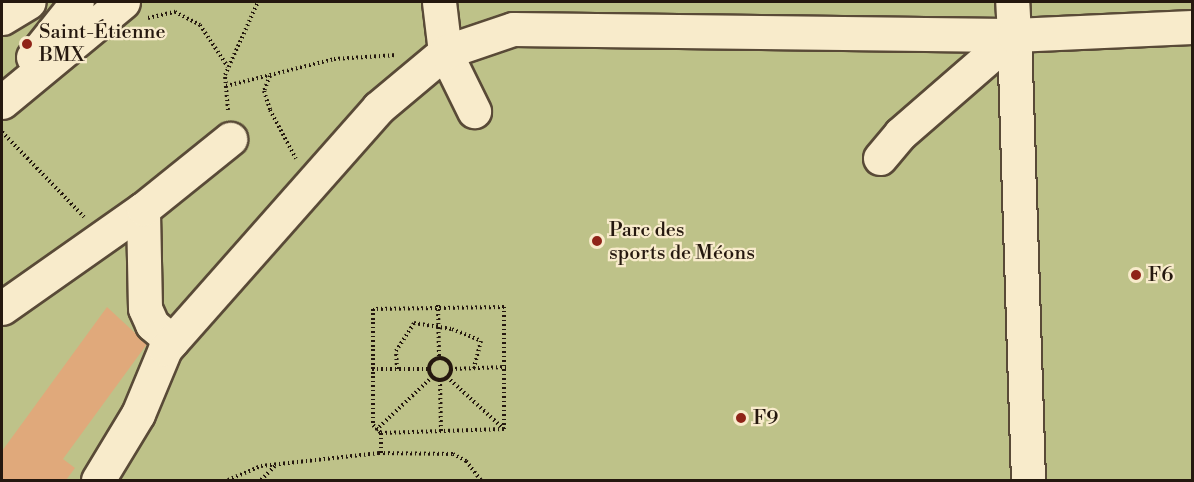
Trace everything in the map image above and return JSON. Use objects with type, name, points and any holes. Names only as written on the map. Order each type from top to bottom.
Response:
[{"type":"street","points":[[2,18],[29,2]]},
{"type":"street","points":[[7,106],[29,61],[77,2]]},
{"type":"street","points":[[439,2],[445,52],[474,111]]},
{"type":"street","points":[[1012,2],[1028,480]]},
{"type":"street","points":[[7,106],[133,11]]},
{"type":"street","points":[[98,480],[138,414],[172,341],[378,108],[445,52],[513,29],[1014,35],[1192,27]]},
{"type":"street","points":[[880,158],[1014,35]]},
{"type":"street","points":[[2,308],[142,209],[230,139]]},
{"type":"street","points":[[142,209],[145,308],[152,324],[172,341]]},
{"type":"path","points":[[230,139],[226,86],[228,67],[258,2]]},
{"type":"path","points":[[133,11],[175,12],[200,25],[228,67]]},
{"type":"path","points":[[226,86],[334,59],[400,55]]},
{"type":"path","points":[[270,75],[264,91],[270,110],[311,184]]},
{"type":"path","points":[[7,106],[2,130],[103,237]]},
{"type":"path","points":[[438,305],[440,357],[451,369],[506,367]]},
{"type":"path","points":[[376,430],[372,369],[373,309],[438,305],[504,307],[506,367],[504,429]]},
{"type":"path","points":[[398,369],[396,351],[410,324],[452,329],[481,341],[474,368]]},
{"type":"path","points":[[372,369],[429,369],[440,357]]},
{"type":"path","points":[[429,369],[432,377],[440,380],[447,377],[451,369]]},
{"type":"path","points":[[376,430],[432,377]]},
{"type":"path","points":[[447,377],[504,429]]},
{"type":"path","points":[[440,380],[441,432]]},
{"type":"path","points":[[376,430],[381,433],[504,429]]},
{"type":"path","points":[[381,433],[381,453]]},
{"type":"path","points":[[228,480],[243,471],[276,464],[381,453],[453,454],[466,461],[481,480]]},
{"type":"path","points":[[261,480],[276,464]]},
{"type":"green space","name":"Parc des sports de Méons","points":[[2,2],[1192,2],[1192,480],[2,480]]},
{"type":"building","points":[[107,307],[147,344],[63,459],[75,468],[66,480],[2,480],[2,451]]},
{"type":"place","name":"Saint-Étienne BMX","points":[[27,44]]},
{"type":"place","name":"Parc des sports de Méons","points":[[597,241]]},
{"type":"place","name":"F6","points":[[1136,275]]},
{"type":"place","name":"F9","points":[[741,418]]}]
